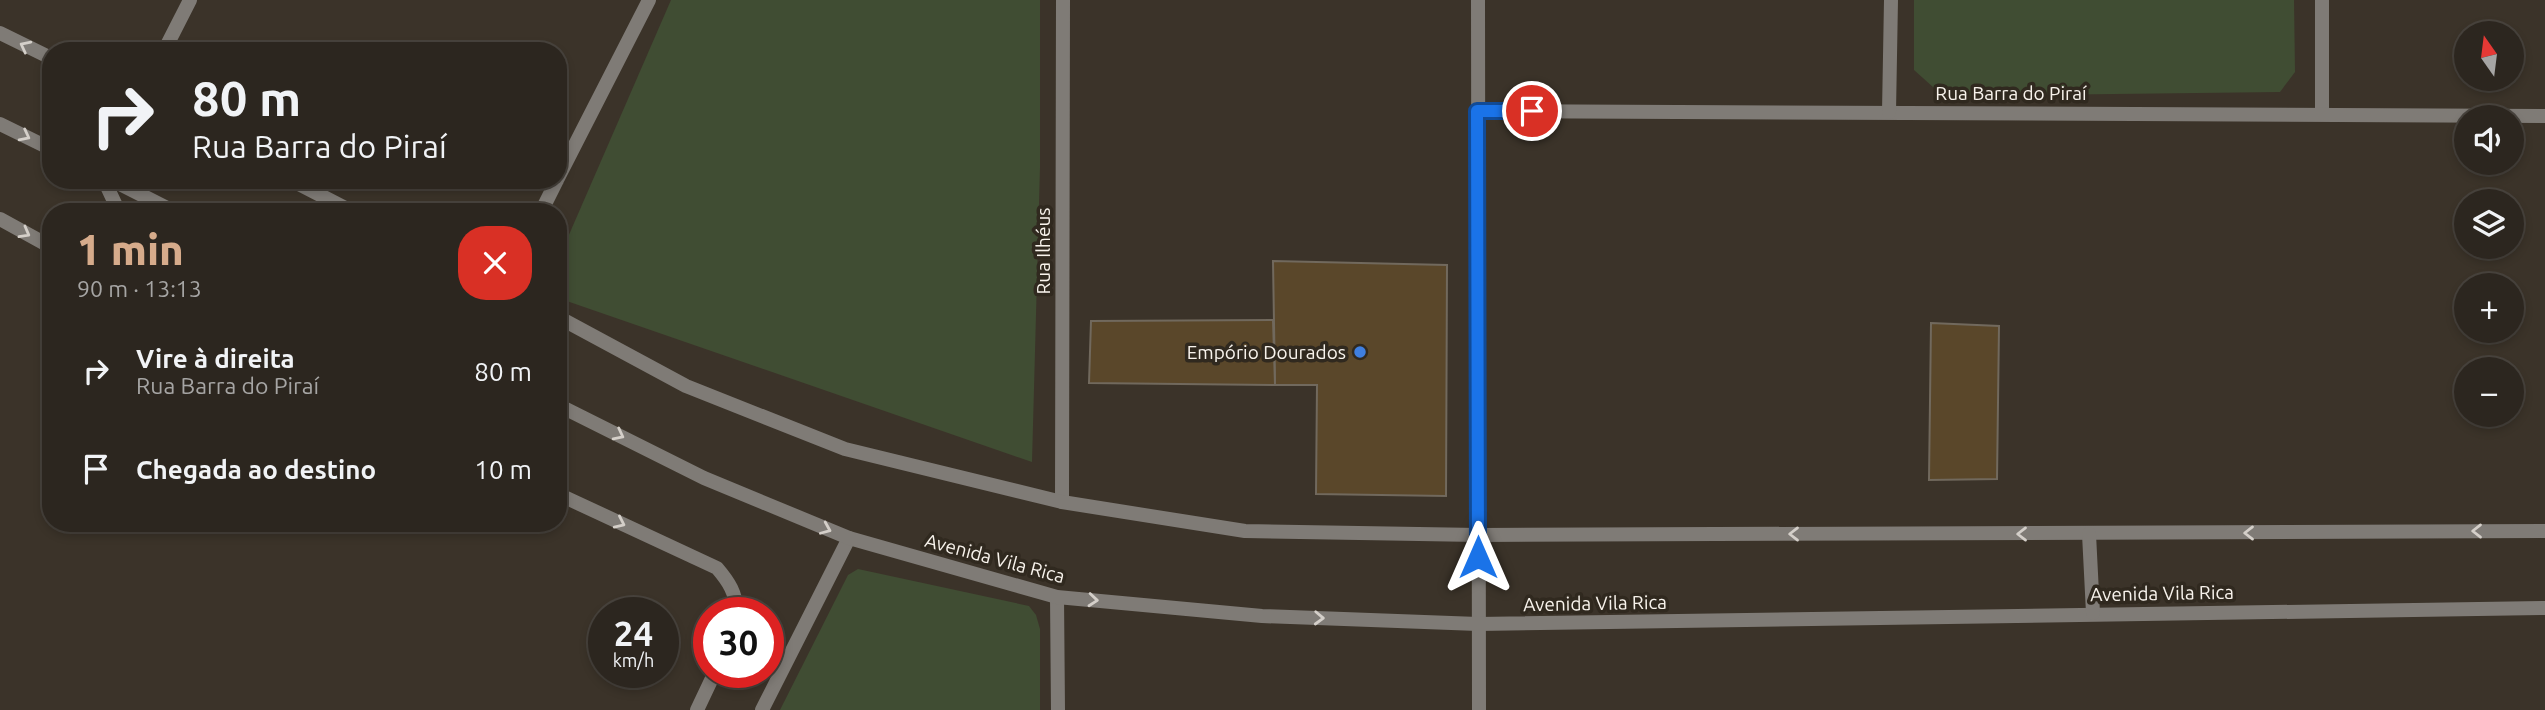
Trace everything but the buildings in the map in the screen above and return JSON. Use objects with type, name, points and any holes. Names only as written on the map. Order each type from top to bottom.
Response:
[{"type":"street","points":[[169,42],[190,0]]},
{"type":"street","points":[[567,161],[649,0]]},
{"type":"street","name":"Rua Ilhéus","points":[[1062,502],[1063,0]]},
{"type":"street","points":[[1478,0],[1479,710]]},
{"type":"street","points":[[1889,112],[1891,0]]},
{"type":"street","points":[[2322,0],[2322,114]]},
{"type":"street","points":[[0,33],[42,54]]},
{"type":"street","name":"Rua Barra do Piraí","points":[[1477,111],[2545,116]]},
{"type":"street","points":[[0,124],[42,145]]},
{"type":"street","points":[[130,189],[157,203]]},
{"type":"street","points":[[308,189],[336,203]]},
{"type":"street","points":[[0,219],[42,242]]},
{"type":"street","points":[[567,322],[686,386],[845,449],[1062,502],[1245,531],[1478,535],[2545,531]]},
{"type":"street","name":"Avenida Vila Rica","points":[[567,410],[704,478],[849,538],[1058,597],[1262,616],[1478,624],[2545,608]]},
{"type":"street","points":[[567,498],[716,568],[730,583],[737,597]]},
{"type":"street","points":[[2089,534],[2093,613]]},
{"type":"street","points":[[762,710],[849,538]]},
{"type":"street","points":[[1058,597],[1058,710]]},
{"type":"street","points":[[697,710],[707,688]]},
{"type":"green space","points":[[671,0],[1040,0],[1040,167],[1032,462],[567,301],[567,239]]},
{"type":"green space","points":[[1914,0],[2294,0],[2295,72],[2280,92],[1943,96],[1914,70]]},
{"type":"green space","points":[[858,569],[1029,606],[1036,615],[1040,629],[1040,710],[780,710],[848,575]]},
{"type":"place","name":"Empório Dourados","points":[[1360,352]]},
{"type":"route","points":[[1478,557],[1477,111],[1532,111]]}]
